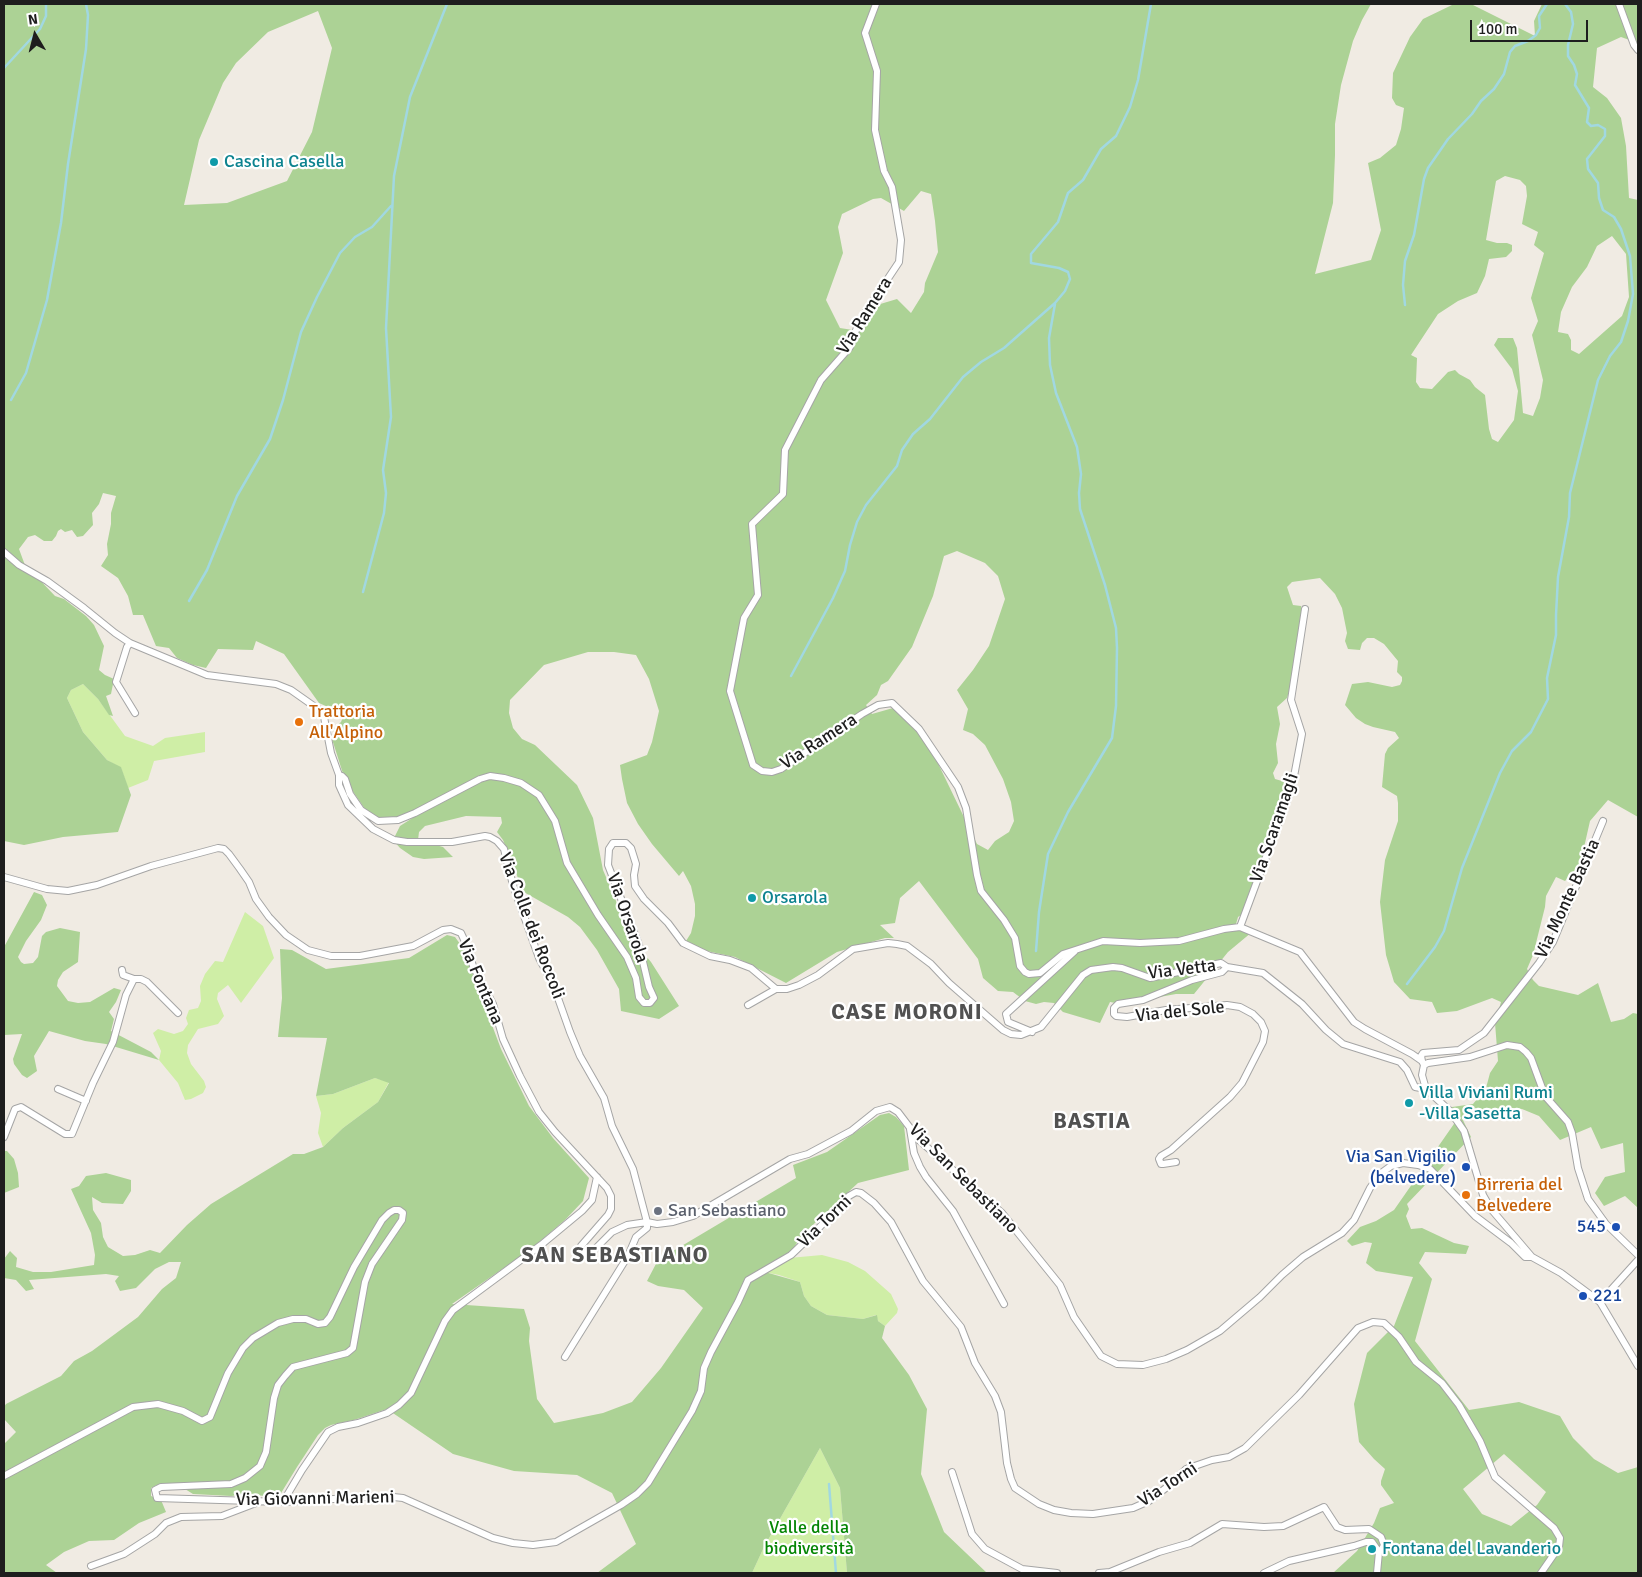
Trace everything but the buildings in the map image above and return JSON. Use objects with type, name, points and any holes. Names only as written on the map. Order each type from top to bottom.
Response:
[{"type":"street","name":"Via Ramera","points":[[876,4],[864,33],[877,71],[875,130],[884,171],[892,186],[902,240],[899,262],[859,322],[850,347],[821,380],[785,450],[783,494],[752,524],[758,594],[744,618],[730,691],[753,765],[762,771],[772,772],[781,770],[862,714],[878,705],[892,703],[919,729],[958,787],[966,808],[981,891],[1004,920],[1015,938],[1022,969],[1029,974],[1040,973],[1063,954],[1076,950]]},
{"type":"street","points":[[1619,4],[1634,45],[1638,50]]},
{"type":"street","name":"Via Colle dei Roccoli","points":[[4,552],[19,565],[47,581],[114,633],[130,643],[207,675],[276,684],[291,690],[322,713],[332,760],[339,776],[339,785],[348,805],[373,829],[394,840],[443,842],[485,836],[497,841],[504,849],[511,880],[539,958],[553,984],[580,1056],[604,1098],[612,1126],[633,1169],[647,1222]]},
{"type":"street","name":"Via Scaramagli","points":[[1240,927],[1292,787],[1302,734],[1292,700],[1305,609]]},
{"type":"street","points":[[130,643],[116,682],[135,713]]},
{"type":"street","name":"Via Orsarola","points":[[339,776],[345,779],[350,794],[361,810],[378,821],[398,820],[406,817],[432,806],[480,779],[490,776],[521,783],[540,795],[555,821],[567,863],[598,915],[627,958],[644,1003],[650,1003],[654,998],[649,987],[639,945],[608,865],[609,849],[613,843],[626,843],[631,848],[636,864],[635,886],[644,899],[668,923],[684,943],[710,956],[730,960],[750,968],[776,989]]},
{"type":"street","name":"Via Monte Bastia","points":[[1423,1063],[1421,1056],[1424,1053],[1459,1050],[1484,1034],[1535,969],[1553,942],[1603,821]]},
{"type":"street","name":"Via Fontana","points":[[4,877],[47,889],[68,891],[218,848],[230,854],[249,882],[268,917],[286,935],[308,950],[331,956],[360,956],[413,946],[443,930],[451,929],[461,933],[473,966],[493,1004],[504,1039],[520,1076],[539,1112],[555,1132],[606,1186]]},
{"type":"street","points":[[1032,1032],[1008,1022],[1006,1014],[1076,950],[1093,944],[1111,941],[1140,943],[1179,941],[1224,929],[1240,927],[1300,952],[1354,1022],[1365,1030],[1412,1054],[1423,1063],[1470,1057],[1507,1045],[1520,1047],[1531,1058],[1545,1096],[1568,1122],[1572,1132],[1582,1183],[1588,1200],[1606,1224],[1638,1255]]},
{"type":"street","points":[[748,1006],[776,989],[787,989],[800,985],[818,975],[853,949],[888,942],[907,946],[931,964],[949,983],[1003,1030],[1011,1034],[1021,1035],[1032,1032]]},
{"type":"street","name":"Via Vetta","points":[[1032,1032],[1041,1027],[1083,975],[1091,970],[1113,967],[1122,968],[1150,978],[1221,964],[1228,967],[1264,973],[1302,1004],[1326,1030],[1343,1044],[1400,1062],[1407,1070],[1415,1088],[1426,1089]]},
{"type":"street","name":"Via del Sole","points":[[1176,1162],[1161,1164],[1159,1159],[1230,1097],[1242,1083],[1263,1042],[1265,1031],[1261,1022],[1253,1014],[1240,1007],[1227,1005],[1175,1008],[1127,1017],[1116,1016],[1114,1008],[1118,1004],[1143,1000],[1192,980],[1222,972],[1228,967]]},
{"type":"street","points":[[122,970],[123,975],[147,982],[178,1013]]},
{"type":"street","points":[[4,1137],[15,1110],[21,1107],[65,1134],[71,1135],[113,1042],[126,995],[134,979]]},
{"type":"street","points":[[1423,1063],[1422,1075],[1426,1089],[1450,1111],[1464,1131],[1483,1195],[1491,1209],[1532,1257]]},
{"type":"street","points":[[58,1089],[86,1101]]},
{"type":"street","name":"Via San Sebastiano","points":[[606,1186],[611,1196],[611,1209],[581,1246],[582,1254],[593,1251],[612,1232],[627,1225],[647,1222],[657,1224],[673,1222],[693,1216],[790,1159],[808,1154],[851,1131],[876,1111],[890,1107],[898,1112],[920,1141],[1002,1213],[1060,1285],[1074,1317],[1101,1356],[1117,1364],[1143,1365],[1166,1359],[1187,1350],[1220,1331],[1303,1258],[1342,1233],[1354,1220],[1370,1188],[1380,1174],[1391,1166],[1403,1163],[1418,1164],[1430,1169],[1475,1216],[1511,1243],[1525,1257],[1532,1257],[1561,1273],[1600,1302]]},
{"type":"street","points":[[910,1128],[914,1153],[920,1167],[955,1214],[1004,1304]]},
{"type":"street","points":[[283,1502],[328,1432],[338,1427],[358,1423],[387,1413],[399,1405],[411,1393],[445,1321],[453,1310],[520,1261],[582,1211],[592,1200],[597,1177]]},
{"type":"street","name":"Via Torni","points":[[791,1255],[816,1232],[849,1196],[856,1192],[861,1193],[874,1203],[891,1222],[923,1281],[961,1327],[975,1362],[995,1396],[1001,1412],[1007,1463],[1015,1488],[1039,1504],[1054,1510],[1071,1513],[1093,1514],[1134,1508],[1149,1501],[1171,1484],[1186,1469],[1198,1464],[1229,1457],[1246,1448],[1299,1395],[1358,1328],[1373,1322],[1384,1323],[1399,1337],[1416,1362],[1442,1383],[1459,1405],[1480,1441],[1495,1477],[1554,1528],[1560,1538],[1559,1547],[1540,1573]]},
{"type":"street","name":"Via Giovanni Marieni","points":[[4,1476],[133,1407],[158,1404],[184,1411],[202,1421],[210,1417],[228,1373],[243,1348],[253,1338],[278,1323],[293,1319],[306,1319],[318,1324],[325,1323],[354,1267],[382,1220],[388,1213],[399,1210],[403,1213],[402,1220],[372,1264],[365,1282],[353,1348],[347,1353],[293,1367],[285,1376],[278,1385],[274,1398],[266,1452],[260,1466],[239,1482],[216,1485],[161,1487],[155,1490],[158,1498],[283,1502],[368,1496],[403,1498],[493,1538],[513,1544],[533,1545],[556,1542],[621,1505],[637,1494],[648,1483],[692,1411],[701,1391],[704,1368],[710,1352],[748,1280],[791,1255]]},
{"type":"street","points":[[565,1357],[628,1256],[636,1237],[647,1228],[647,1222]]},
{"type":"street","points":[[1638,1260],[1600,1302],[1638,1366]]},
{"type":"street","points":[[952,1472],[972,1534],[986,1549],[1022,1569],[1057,1573]]},
{"type":"street","points":[[91,1566],[124,1554],[155,1534],[166,1524],[181,1517],[222,1516],[239,1508],[262,1501]]},
{"type":"street","points":[[1099,1573],[1110,1572],[1159,1552],[1190,1543],[1222,1524],[1264,1527],[1283,1526],[1324,1507],[1336,1527],[1345,1530],[1369,1529],[1381,1537],[1384,1545],[1379,1552],[1376,1573]]},
{"type":"street","points":[[1264,1573],[1289,1560],[1366,1542],[1372,1542],[1379,1552]]},
{"type":"green space","points":[[4,4],[1371,4],[1353,41],[1341,85],[1335,124],[1333,203],[1315,274],[1371,260],[1381,230],[1368,163],[1380,158],[1396,145],[1401,129],[1404,108],[1396,105],[1392,98],[1393,73],[1410,37],[1423,19],[1452,5],[1471,4],[1535,36],[1534,21],[1542,4],[1638,4],[1638,43],[1621,37],[1597,48],[1593,87],[1607,98],[1621,118],[1626,146],[1629,198],[1638,200],[1638,817],[1608,800],[1590,821],[1580,865],[1565,881],[1556,877],[1546,896],[1533,955],[1527,969],[1539,986],[1578,995],[1598,983],[1611,1022],[1624,1019],[1633,1013],[1638,1014],[1638,1208],[1625,1196],[1604,1206],[1595,1193],[1605,1177],[1625,1172],[1623,1143],[1601,1149],[1591,1127],[1560,1140],[1539,1116],[1522,1109],[1504,1107],[1487,1118],[1468,1113],[1462,1118],[1471,1137],[1407,1204],[1409,1209],[1406,1216],[1411,1229],[1422,1228],[1454,1243],[1469,1246],[1466,1254],[1425,1252],[1419,1263],[1432,1279],[1415,1341],[1469,1410],[1519,1402],[1560,1416],[1573,1438],[1594,1459],[1618,1473],[1638,1467],[1638,1573],[1333,1573],[1357,1551],[1374,1523],[1380,1508],[1394,1503],[1381,1485],[1385,1469],[1359,1442],[1354,1404],[1367,1353],[1394,1326],[1413,1277],[1376,1271],[1366,1263],[1372,1243],[1365,1242],[1352,1246],[1347,1241],[1360,1227],[1376,1221],[1394,1210],[1456,1121],[1445,1108],[1473,1104],[1486,1088],[1490,1073],[1498,1061],[1495,1023],[1501,1002],[1492,998],[1457,1011],[1437,1013],[1432,1002],[1410,999],[1394,982],[1386,955],[1380,902],[1385,860],[1398,821],[1398,803],[1397,796],[1382,787],[1385,754],[1388,748],[1399,738],[1395,732],[1365,724],[1356,718],[1345,705],[1352,684],[1368,682],[1392,687],[1400,685],[1402,677],[1397,672],[1398,661],[1384,644],[1374,638],[1367,638],[1362,643],[1360,650],[1348,649],[1345,641],[1347,633],[1342,608],[1335,594],[1320,578],[1292,582],[1287,587],[1293,605],[1301,606],[1304,632],[1301,655],[1287,698],[1277,707],[1280,724],[1276,744],[1278,763],[1273,773],[1275,779],[1289,783],[1288,791],[1244,913],[1238,917],[1236,924],[1252,932],[1228,952],[1194,994],[1176,994],[1121,1004],[1110,1002],[1100,1023],[1063,1012],[1054,1003],[1044,1002],[1036,1004],[1025,1001],[1013,992],[998,991],[983,978],[978,959],[919,881],[900,898],[895,923],[880,925],[894,938],[885,938],[837,952],[786,983],[735,957],[688,947],[686,941],[691,933],[695,916],[695,904],[691,886],[683,871],[679,876],[638,824],[627,803],[622,779],[620,765],[647,755],[652,742],[659,711],[649,679],[636,655],[614,652],[588,652],[544,665],[510,700],[509,713],[513,728],[522,739],[535,745],[577,785],[593,818],[603,870],[622,920],[633,941],[651,962],[679,1006],[659,1019],[621,1011],[619,989],[597,950],[580,927],[568,917],[522,891],[503,840],[497,832],[502,823],[501,817],[466,816],[425,826],[419,832],[418,840],[443,847],[453,857],[424,859],[413,857],[400,848],[393,840],[400,826],[414,817],[381,820],[365,809],[345,780],[332,739],[334,728],[341,722],[345,712],[337,711],[319,703],[284,654],[256,641],[253,650],[218,649],[206,668],[177,658],[169,648],[156,646],[143,615],[133,615],[128,596],[118,578],[101,566],[108,555],[107,544],[111,513],[116,496],[103,493],[99,504],[92,513],[93,525],[83,536],[77,537],[72,530],[65,532],[61,529],[52,541],[44,541],[35,535],[28,537],[19,549],[26,568],[55,596],[64,599],[86,616],[94,625],[104,646],[99,670],[114,679],[111,694],[106,696],[113,716],[109,715],[98,699],[83,684],[71,690],[67,698],[83,732],[107,760],[121,767],[131,795],[118,832],[63,837],[24,845],[4,841]],"holes":[[[318,11],[332,48],[312,132],[287,181],[227,203],[184,205],[199,140],[223,83],[236,63],[268,32]],[[1505,176],[1520,180],[1526,186],[1527,196],[1522,224],[1538,232],[1534,245],[1544,253],[1531,298],[1538,321],[1532,335],[1543,380],[1540,398],[1533,416],[1523,413],[1517,348],[1513,338],[1498,338],[1494,345],[1512,369],[1518,391],[1514,420],[1498,442],[1492,439],[1489,429],[1485,395],[1470,380],[1455,370],[1448,372],[1432,389],[1420,388],[1416,382],[1417,358],[1411,355],[1438,314],[1458,301],[1477,293],[1485,276],[1489,259],[1506,257],[1512,251],[1512,245],[1486,240],[1496,181]],[[921,191],[931,194],[938,252],[925,283],[924,292],[911,313],[897,299],[877,305],[859,331],[840,328],[826,300],[843,253],[838,227],[842,214],[873,199],[881,198],[904,211]],[[1612,236],[1626,254],[1629,297],[1622,316],[1579,354],[1571,350],[1571,340],[1568,334],[1558,332],[1561,312],[1572,287],[1587,267],[1597,246]],[[957,551],[985,563],[998,576],[1005,599],[989,646],[957,690],[968,709],[963,730],[973,734],[985,745],[1003,779],[1011,802],[1014,821],[1009,832],[995,841],[988,850],[977,844],[932,751],[919,733],[893,708],[872,714],[866,705],[877,695],[881,685],[888,681],[912,647],[933,596],[944,556]],[[1504,1454],[1546,1492],[1537,1505],[1511,1526],[1482,1514],[1463,1489]]]},
{"type":"green space","points":[[83,684],[98,699],[125,736],[153,746],[165,738],[205,732],[205,752],[154,761],[148,780],[128,788],[121,768],[107,760],[83,732],[67,698],[71,690]]},
{"type":"green space","points":[[34,892],[42,895],[47,905],[41,920],[26,941],[18,957],[21,962],[24,964],[33,963],[38,957],[42,936],[46,932],[60,928],[80,932],[78,962],[63,972],[57,986],[68,1001],[78,1003],[90,1002],[114,988],[121,990],[109,1012],[114,1019],[111,1031],[151,1052],[159,1060],[106,1044],[85,1041],[49,1031],[34,1056],[37,1071],[27,1078],[22,1075],[14,1064],[13,1059],[22,1034],[4,1035],[4,947]]},
{"type":"green space","points":[[245,912],[263,926],[274,958],[241,1003],[228,985],[218,993],[217,999],[224,1016],[218,1024],[198,1029],[188,1045],[187,1053],[191,1064],[204,1081],[206,1087],[203,1093],[185,1100],[178,1083],[159,1060],[161,1051],[153,1033],[158,1029],[174,1034],[183,1031],[188,1024],[186,1018],[189,1010],[198,1008],[201,1001],[200,986],[205,974],[215,961],[223,962]]},
{"type":"green space","points":[[447,935],[455,937],[463,948],[501,1049],[529,1106],[553,1138],[589,1178],[583,1201],[566,1219],[531,1249],[452,1304],[524,1309],[530,1328],[529,1341],[537,1399],[554,1423],[603,1413],[632,1402],[661,1368],[703,1308],[684,1290],[658,1286],[647,1281],[658,1260],[796,1178],[793,1165],[827,1152],[880,1115],[889,1113],[896,1117],[904,1126],[909,1170],[858,1183],[802,1235],[791,1252],[765,1272],[800,1282],[804,1296],[811,1306],[827,1315],[863,1319],[877,1315],[878,1321],[885,1326],[882,1338],[909,1375],[927,1409],[921,1474],[944,1532],[987,1573],[847,1573],[840,1488],[820,1448],[764,1547],[752,1573],[597,1573],[636,1544],[612,1493],[577,1475],[514,1471],[453,1454],[387,1409],[325,1428],[318,1435],[278,1498],[250,1494],[231,1496],[193,1494],[177,1484],[157,1485],[151,1488],[151,1496],[161,1500],[166,1512],[139,1523],[114,1540],[89,1541],[64,1552],[46,1565],[57,1573],[4,1573],[4,1444],[16,1432],[4,1419],[4,1407],[6,1404],[61,1376],[74,1361],[92,1351],[138,1317],[162,1289],[176,1278],[181,1262],[169,1262],[155,1269],[136,1288],[120,1291],[115,1281],[119,1276],[106,1274],[29,1280],[34,1289],[26,1291],[16,1280],[4,1278],[4,1259],[10,1251],[17,1258],[16,1267],[33,1272],[51,1272],[94,1265],[95,1255],[91,1233],[71,1189],[79,1186],[86,1176],[106,1173],[131,1180],[131,1191],[123,1204],[102,1203],[92,1197],[93,1210],[101,1223],[103,1237],[108,1247],[123,1256],[135,1255],[150,1250],[160,1253],[211,1204],[293,1154],[304,1154],[323,1147],[343,1128],[378,1102],[389,1083],[375,1078],[333,1094],[316,1096],[327,1038],[278,1037],[282,998],[280,949],[292,950],[326,969],[409,958]]},
{"type":"green space","points":[[375,1078],[389,1082],[378,1102],[343,1128],[323,1147],[318,1133],[321,1113],[316,1096],[333,1094]]},
{"type":"green space","points":[[4,1151],[7,1151],[14,1159],[19,1187],[4,1193]]},
{"type":"green space","points":[[822,1255],[848,1262],[865,1271],[891,1294],[898,1309],[897,1313],[885,1326],[878,1321],[876,1315],[863,1319],[827,1315],[811,1306],[804,1296],[800,1282],[764,1272],[789,1258]]},
{"type":"green space","name":"Valle della biodiversità","points":[[820,1448],[840,1488],[847,1573],[752,1573],[764,1547]]},
{"type":"waterway","points":[[4,68],[40,29],[46,16],[46,4]]},
{"type":"waterway","points":[[11,400],[26,373],[47,300],[61,223],[86,49],[88,15],[86,4]]},
{"type":"waterway","points":[[363,592],[384,513],[386,493],[383,470],[391,417],[386,328],[394,176],[410,97],[447,4]]},
{"type":"waterway","points":[[791,676],[833,598],[845,571],[857,522],[866,505],[897,466],[902,450],[913,434],[930,419],[963,377],[981,362],[1004,348],[1055,303],[1065,291],[1070,279],[1068,272],[1059,268],[1031,263],[1031,254],[1058,222],[1068,193],[1083,180],[1101,149],[1116,136],[1130,107],[1138,80],[1151,4]]},
{"type":"waterway","points":[[1405,305],[1403,285],[1405,261],[1414,235],[1424,179],[1428,168],[1448,139],[1494,89],[1504,74],[1510,52],[1515,46],[1528,41],[1536,35],[1540,28],[1539,16],[1547,4]]},
{"type":"waterway","points":[[1407,984],[1435,947],[1444,931],[1462,868],[1500,773],[1512,751],[1531,732],[1548,699],[1547,678],[1556,635],[1558,577],[1569,517],[1570,493],[1598,380],[1610,356],[1621,342],[1628,321],[1633,294],[1630,256],[1621,229],[1614,217],[1603,210],[1599,198],[1598,183],[1588,169],[1587,159],[1605,136],[1605,129],[1598,125],[1591,126],[1587,122],[1589,108],[1575,85],[1577,74],[1568,56],[1568,45],[1573,24],[1571,12],[1565,4]]},
{"type":"waterway","points":[[189,601],[207,570],[237,496],[270,439],[283,400],[301,332],[317,297],[340,253],[355,237],[372,227],[391,206]]},
{"type":"waterway","points":[[1036,951],[1039,912],[1048,854],[1068,812],[1112,738],[1116,706],[1116,628],[1105,585],[1080,509],[1081,474],[1077,447],[1056,393],[1050,365],[1049,338],[1055,304]]},
{"type":"waterway","points":[[829,1484],[836,1573]]},
{"type":"place","name":"Cascina Casella","points":[[214,162]]},
{"type":"place","name":"Trattoria All'Alpino","points":[[299,722]]},
{"type":"place","name":"Orsarola","points":[[752,898]]},
{"type":"place","name":"Villa Viviani Rumi -Villa Sasetta","points":[[1409,1103]]},
{"type":"place","name":"Via San Vigilio (belvedere)","points":[[1466,1167]]},
{"type":"place","name":"Birreria del Belvedere","points":[[1466,1195]]},
{"type":"place","name":"San Sebastiano","points":[[658,1211]]},
{"type":"place","name":"545","points":[[1616,1227]]},
{"type":"place","name":"221","points":[[1583,1296]]},
{"type":"place","name":"Fontana del Lavanderio","points":[[1372,1549]]},
{"type":"district","name":"CASE MORONI","points":[[907,1013]]},
{"type":"district","name":"BASTIA","points":[[1092,1122]]},
{"type":"district","name":"SAN SEBASTIANO","points":[[615,1256]]}]
